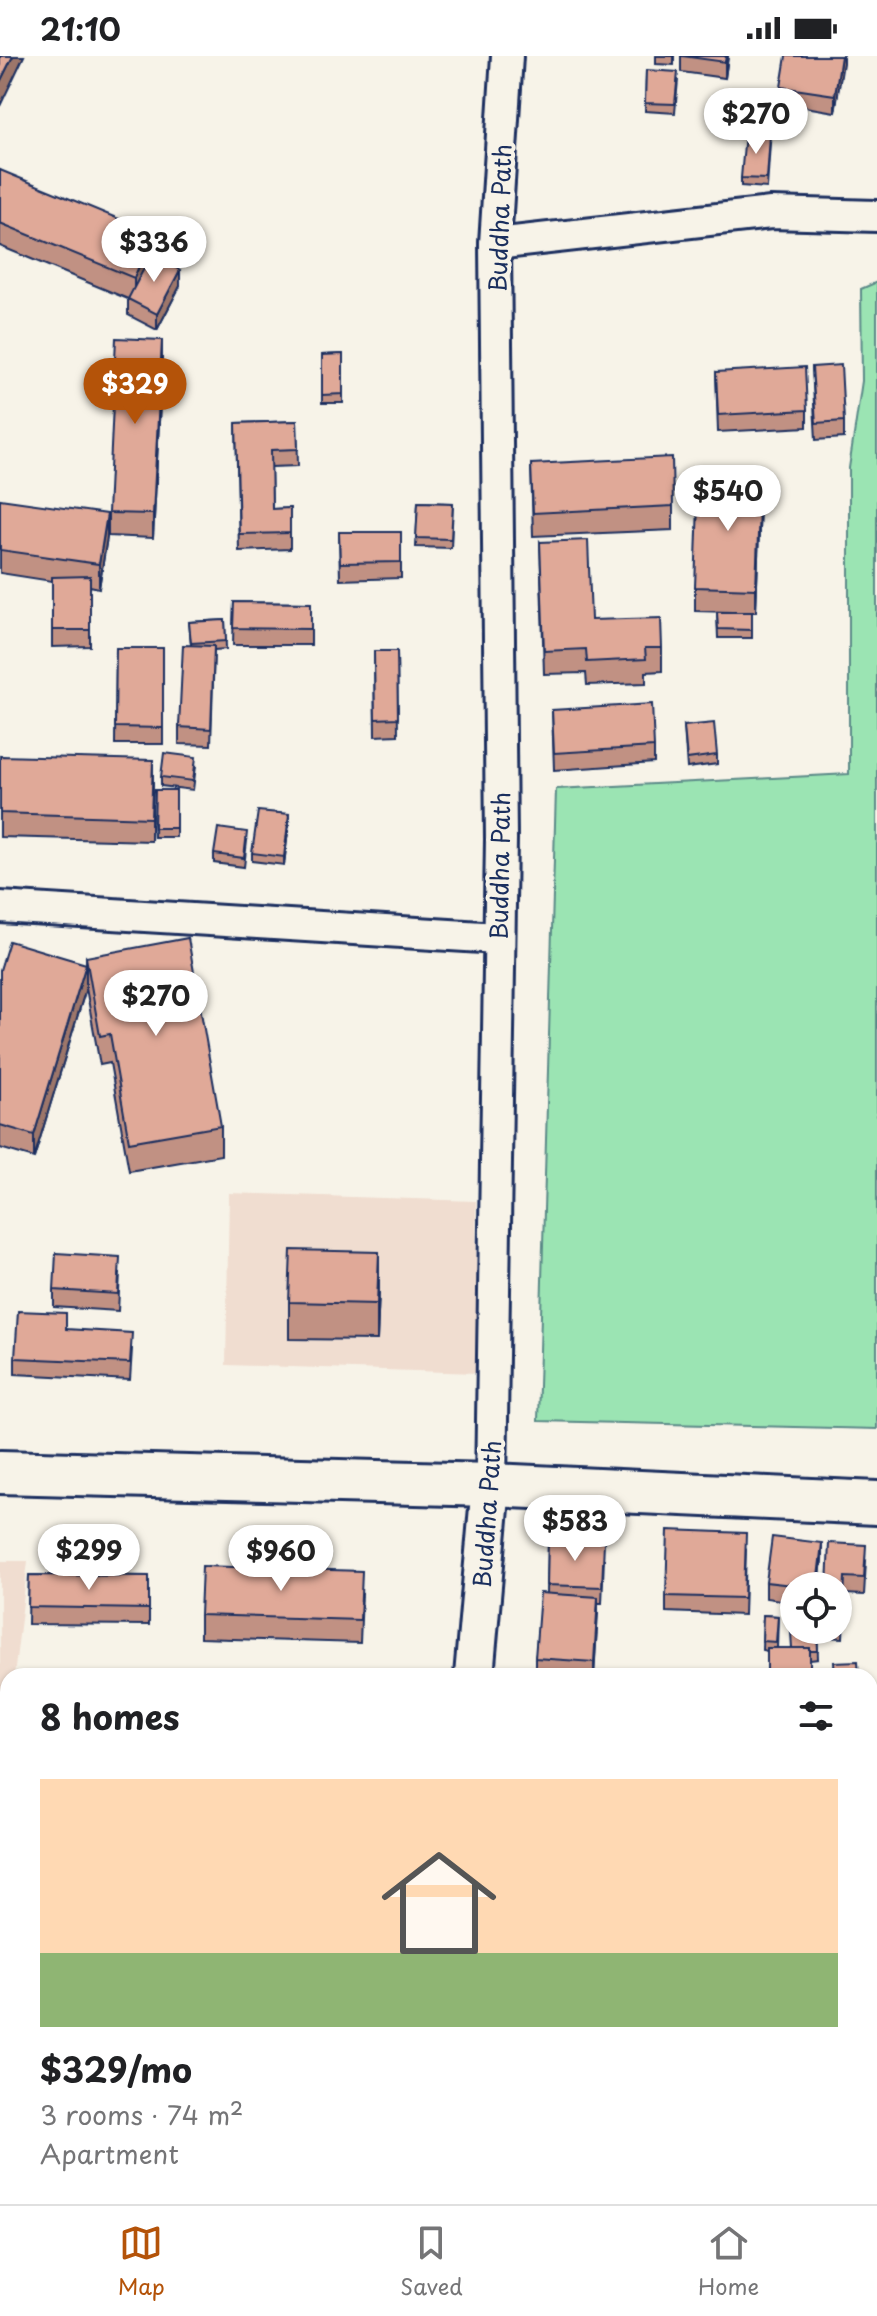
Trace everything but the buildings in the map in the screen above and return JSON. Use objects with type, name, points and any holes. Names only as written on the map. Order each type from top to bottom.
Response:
[{"type":"main road","points":[[0,1472],[491,1485],[877,1503]]},
{"type":"street","name":"Buddha Path","points":[[475,1668],[491,1485],[501,839],[495,244],[507,56]]},
{"type":"street","points":[[495,244],[771,213],[877,216]]},
{"type":"street","points":[[0,907],[498,938]]},
{"type":"shaded area","points":[[229,1193],[476,1201],[477,1373],[226,1365]]},
{"type":"shaded area","points":[[0,1561],[28,1561],[15,1668],[0,1668]]},
{"type":"green space","points":[[877,282],[877,1429],[538,1421],[556,789],[849,774],[849,468],[862,381],[861,289]]}]
